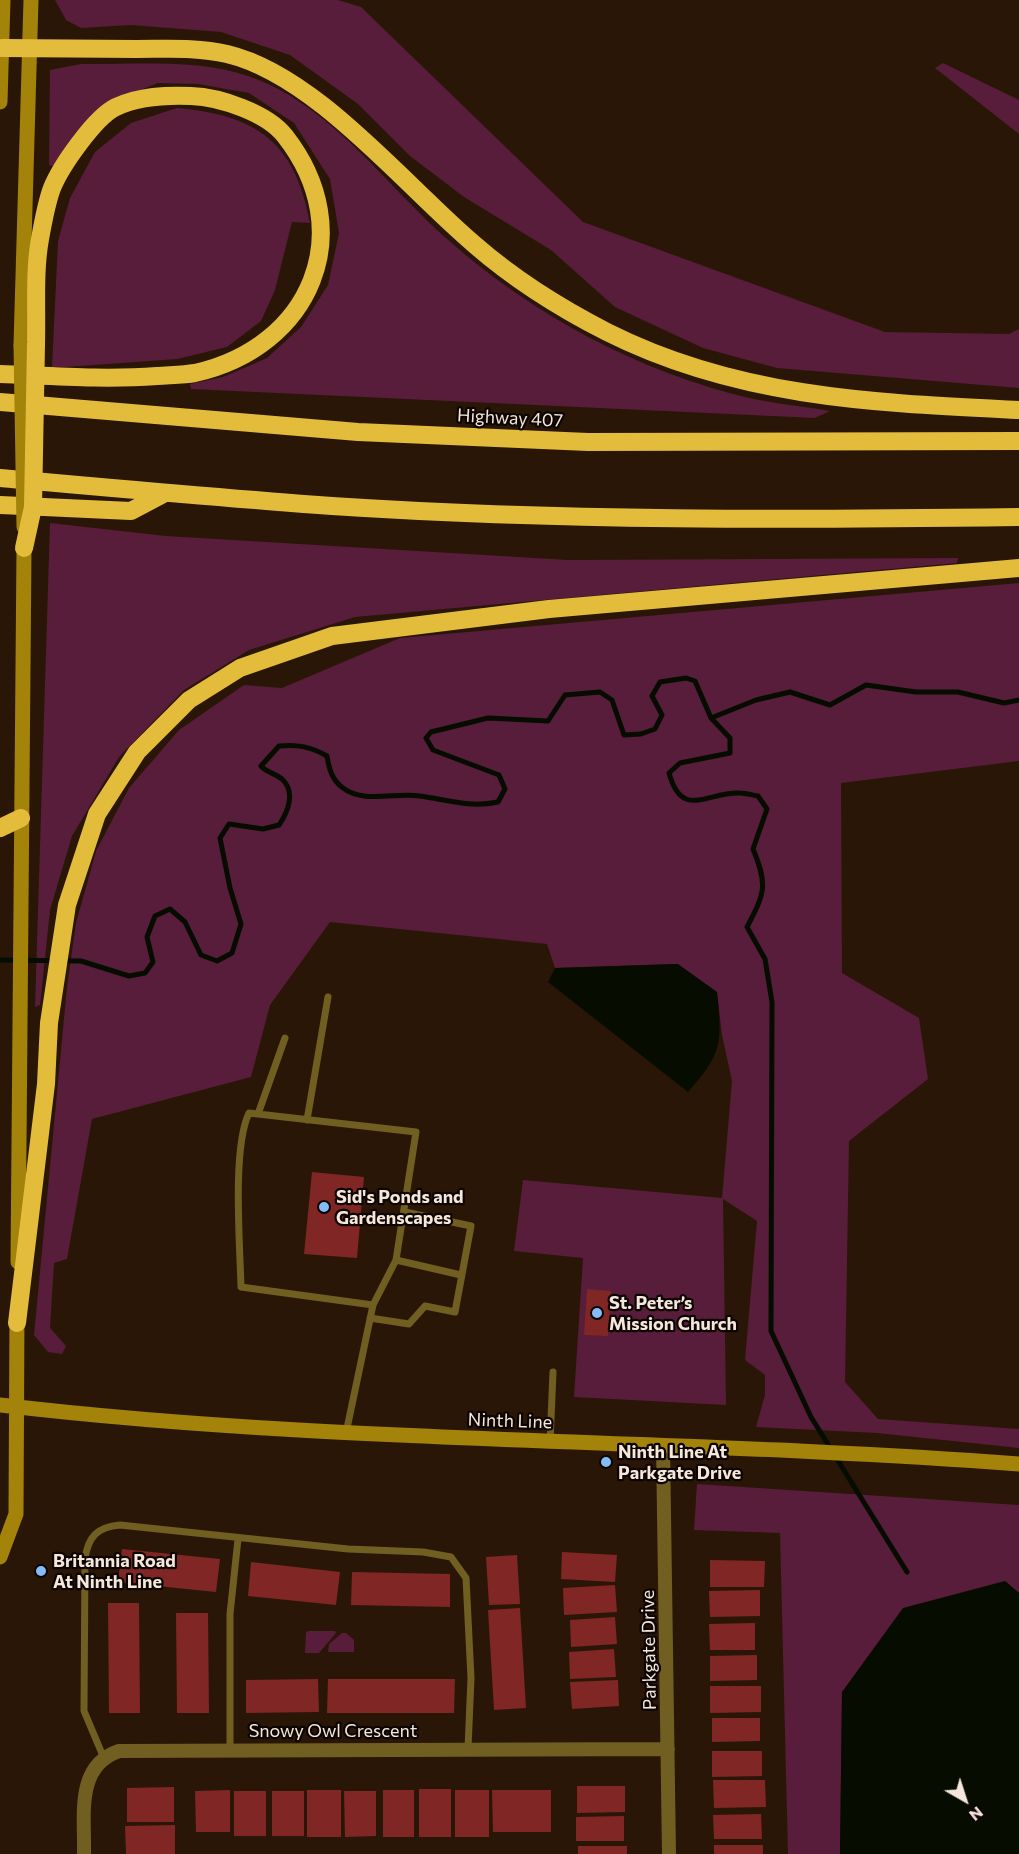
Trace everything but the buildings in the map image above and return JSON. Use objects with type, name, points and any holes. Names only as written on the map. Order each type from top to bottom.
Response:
[{"type":"highway","points":[[2,48],[186,49],[228,54],[286,78],[337,117],[476,247],[528,285],[608,332],[699,369],[802,394],[1019,410]]},
{"type":"highway","points":[[0,374],[118,379],[195,372],[253,351],[291,320],[306,296],[317,261],[321,213],[312,178],[284,134],[245,108],[197,96],[159,95],[115,107],[86,134],[52,188],[39,241],[28,344],[33,507],[24,548]]},
{"type":"highway","name":"Highway 407","points":[[0,402],[358,432],[588,442],[1019,441]]},
{"type":"highway","points":[[0,478],[334,506],[540,514],[817,520],[1019,517]]},
{"type":"highway","points":[[0,505],[131,511],[165,493]]},
{"type":"highway","points":[[17,1323],[44,1094],[49,1023],[67,905],[97,814],[137,752],[189,700],[240,668],[332,636],[549,609],[1019,568]]},
{"type":"highway","points":[[0,828],[21,818]]},
{"type":"main road","points":[[0,102],[3,0]]},
{"type":"main road","points":[[28,344],[31,0]]},
{"type":"main road","points":[[0,1557],[16,1514],[24,548]]},
{"type":"main road","name":"Ninth Line","points":[[0,1404],[346,1432],[550,1442],[874,1452],[1019,1464]]},
{"type":"street","name":"Parkgate Drive","points":[[663,1445],[669,1854]]},
{"type":"street","name":"Snowy Owl Crescent","points":[[103,1756],[118,1750],[668,1749]]},
{"type":"street","points":[[84,1854],[85,1789],[91,1771],[103,1756]]},
{"type":"lane","points":[[307,1120],[328,997]]},
{"type":"lane","points":[[258,1114],[285,1038]]},
{"type":"lane","points":[[346,1432],[373,1305],[396,1260],[416,1132],[249,1113],[243,1126],[238,1207],[241,1287],[373,1305]]},
{"type":"lane","points":[[370,1318],[409,1324],[425,1306],[455,1312],[471,1226],[405,1212]]},
{"type":"lane","points":[[396,1260],[461,1275]]},
{"type":"lane","points":[[550,1442],[554,1372]]},
{"type":"lane","points":[[103,1756],[84,1711],[85,1559],[87,1544],[94,1533],[107,1526],[120,1525],[238,1539],[446,1554],[458,1562],[466,1578],[471,1678],[468,1748]]},
{"type":"lane","points":[[230,1749],[230,1614],[238,1539]]},
{"type":"shaded area","points":[[55,0],[338,0],[361,7],[583,222],[885,332],[1009,334],[1019,329],[1019,388],[777,368],[703,348],[615,307],[551,250],[464,197],[410,156],[358,104],[290,55],[221,32],[131,25],[81,28],[66,20]]},
{"type":"shaded area","points":[[943,63],[1019,100],[1019,134],[935,68]]},
{"type":"shaded area","points":[[81,64],[165,64],[208,67],[248,76],[277,88],[305,105],[355,147],[447,239],[514,292],[550,315],[588,337],[667,373],[749,398],[830,411],[815,418],[191,389],[190,384],[223,377],[267,358],[301,327],[328,285],[339,233],[330,179],[294,123],[249,93],[198,84],[158,83],[107,103],[77,131],[55,167],[49,165],[50,70]]},
{"type":"shaded area","points":[[177,108],[229,118],[250,126],[268,138],[282,153],[294,172],[310,223],[292,222],[275,290],[261,321],[227,347],[177,359],[52,368],[58,241],[70,198],[95,152],[131,123]]},
{"type":"shaded area","points":[[50,523],[166,536],[568,560],[958,558],[957,563],[355,617],[249,650],[184,690],[119,757],[72,836],[50,910],[40,1005],[35,1007]]},
{"type":"shaded area","points":[[1019,583],[1019,761],[841,783],[842,973],[919,1018],[928,1079],[849,1141],[845,1382],[878,1419],[1019,1429],[1019,1448],[877,1433],[756,1427],[765,1395],[765,1375],[745,1360],[757,1221],[723,1199],[726,1405],[574,1397],[583,1258],[514,1251],[523,1180],[722,1198],[732,1081],[722,1035],[717,992],[675,964],[555,968],[547,944],[330,922],[270,1005],[251,1077],[92,1119],[67,1259],[54,1263],[50,1328],[66,1346],[62,1354],[48,1352],[34,1335],[67,987],[76,923],[96,851],[129,788],[179,730],[244,685],[282,688],[400,638]]},
{"type":"shaded area","points":[[678,964],[717,992],[719,1009],[718,1046],[714,1057],[700,1079],[688,1092],[548,982],[555,968]]},
{"type":"shaded area","points":[[697,1484],[1019,1505],[1019,1593],[1005,1581],[842,1692],[840,1854],[788,1854],[780,1533],[694,1530]]},
{"type":"shaded area","points":[[1005,1581],[1019,1593],[1019,1854],[840,1854],[842,1692],[903,1608]]},
{"type":"shaded area","points":[[335,1631],[336,1633],[319,1653],[305,1653],[306,1632]]},
{"type":"shaded area","points":[[342,1633],[346,1633],[354,1640],[354,1652],[328,1652],[329,1644]]},
{"type":"waterway","points":[[0,960],[81,961],[129,976],[145,973],[153,962],[147,937],[155,916],[170,909],[185,922],[201,955],[217,961],[232,953],[241,924],[230,888],[220,838],[229,824],[263,829],[279,825],[288,808],[289,790],[282,779],[261,766],[279,746],[304,747],[327,756],[334,778],[351,793],[370,797],[411,795],[468,804],[488,804],[498,802],[505,789],[499,775],[433,750],[426,738],[431,732],[488,718],[548,721],[565,695],[600,692],[612,700],[624,735],[641,734],[655,729],[662,715],[652,696],[660,682],[686,678],[695,681],[711,718],[730,738],[730,753],[680,763],[669,773],[674,787],[681,796],[688,800],[739,793],[758,796],[767,809],[753,849],[761,872],[761,897],[747,927],[765,959],[772,1002],[771,1331],[811,1417],[907,1572]]},
{"type":"waterway","points":[[711,718],[756,700],[790,692],[830,705],[866,685],[916,692],[958,692],[1004,703],[1019,700]]},
{"type":"place","name":"Sid's Ponds and Gardenscapes","points":[[324,1207]]},
{"type":"place","name":"St. Peter’s Mission Church","points":[[597,1313]]},
{"type":"place","name":"Ninth Line At Parkgate Drive","points":[[606,1462]]},
{"type":"place","name":"Britannia Road At Ninth Line","points":[[41,1571]]}]
